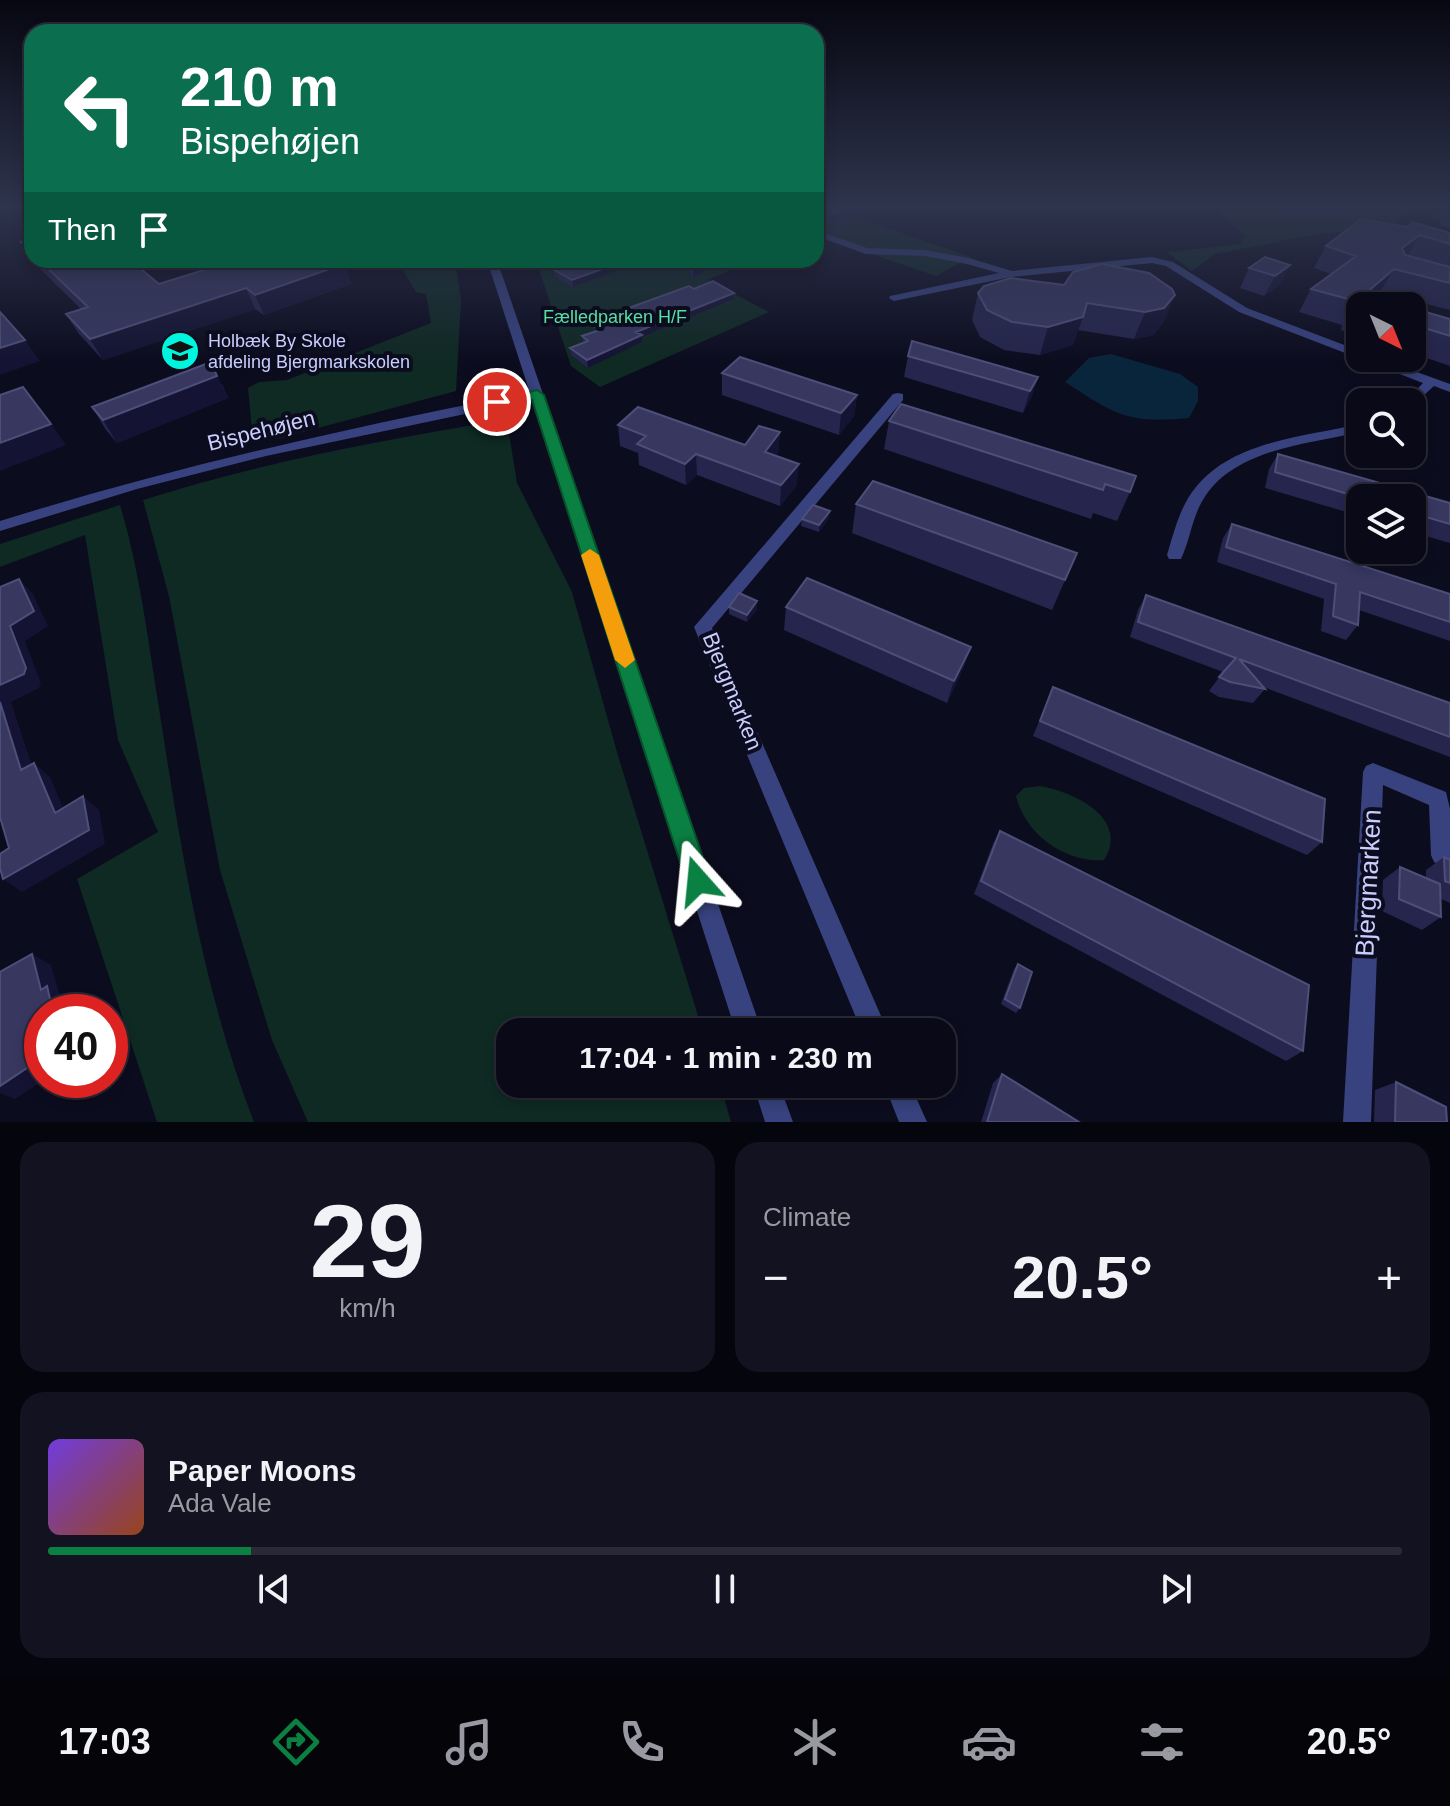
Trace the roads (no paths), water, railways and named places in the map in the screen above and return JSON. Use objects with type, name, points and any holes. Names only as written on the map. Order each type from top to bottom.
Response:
[{"type":"street","points":[[949,257],[1011,274]]},
{"type":"street","points":[[894,298],[1011,274],[1143,260],[1163,262],[1243,310],[1346,350]]},
{"type":"street","points":[[495,268],[744,1018]]},
{"type":"street","points":[[1407,372],[1450,388]]},
{"type":"street","points":[[1425,388],[1432,381]]},
{"type":"street","name":"Bispehøjen","points":[[0,526],[128,487],[300,442],[537,395]]},
{"type":"street","name":"Bjergmarken","points":[[869,1018],[703,627],[898,397]]},
{"type":"street","points":[[1175,555],[1181,527],[1194,495],[1213,477],[1278,445],[1346,431]]},
{"type":"street","name":"Bjergmarken","points":[[1357,1122],[1373,772],[1439,799],[1442,855]]},
{"type":"street","points":[[771,1098],[779,1122]]},
{"type":"street","points":[[903,1098],[913,1122]]},
{"type":"water","points":[[1111,354],[1180,374],[1198,387],[1198,401],[1189,418],[1151,420],[1123,415],[1065,382],[1089,358]]},
{"type":"place","name":"Holbæk By Skole afdeling Bjergmarkskolen","points":[[180,351]]},
{"type":"park label","name":"Fælledparken H/F","points":[[615,317]]}]
